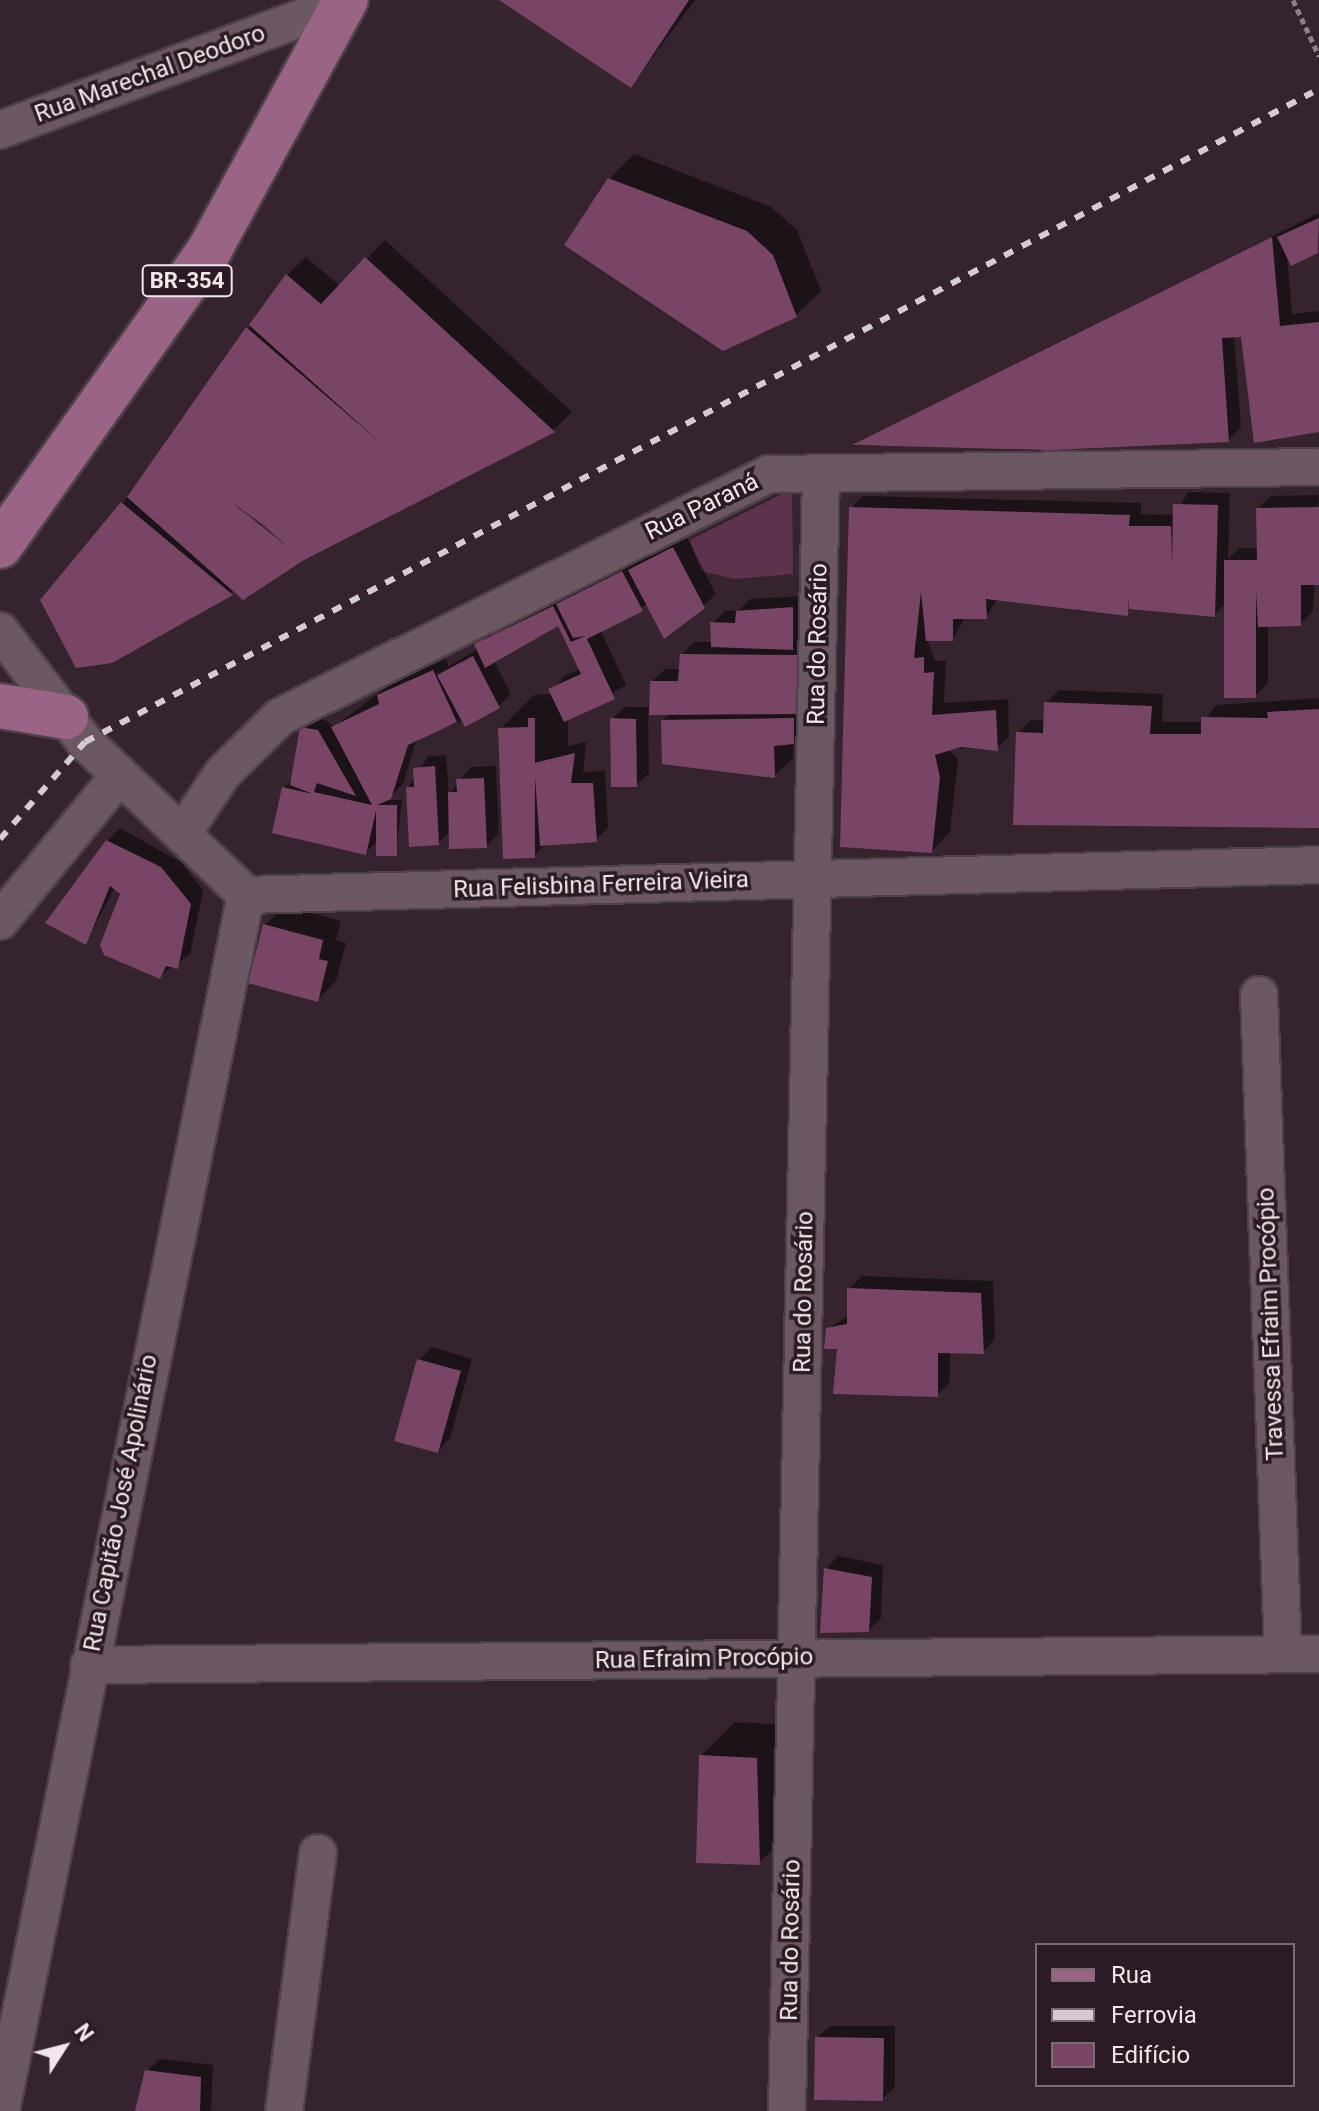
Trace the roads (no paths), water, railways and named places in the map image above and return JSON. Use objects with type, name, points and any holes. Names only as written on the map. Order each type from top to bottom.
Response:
[{"type":"main road","name":"BR-354","points":[[0,546],[210,249],[346,0]]},
{"type":"main road","points":[[0,706],[66,717]]},
{"type":"street","name":"Rua Marechal Deodoro","points":[[0,130],[346,0]]},
{"type":"street","name":"Rua Paraná","points":[[182,834],[223,773],[280,717],[769,474],[1319,467]]},
{"type":"street","name":"Rua do Rosário","points":[[787,2111],[821,473]]},
{"type":"street","points":[[0,631],[66,717],[120,775],[246,895]]},
{"type":"street","points":[[0,921],[120,775]]},
{"type":"street","name":"Rua Felisbina Ferreira Vieira","points":[[246,895],[1319,865]]},
{"type":"street","name":"Rua Capitão José Apolinário","points":[[1,2111],[246,895]]},
{"type":"street","name":"Travessa Efraim Procópio","points":[[1259,995],[1283,1654]]},
{"type":"street","name":"Rua Efraim Procópio","points":[[89,1665],[1319,1654]]},
{"type":"street","points":[[284,2111],[318,1853]]},
{"type":"railway","points":[[0,839],[85,742],[1313,92]]}]
